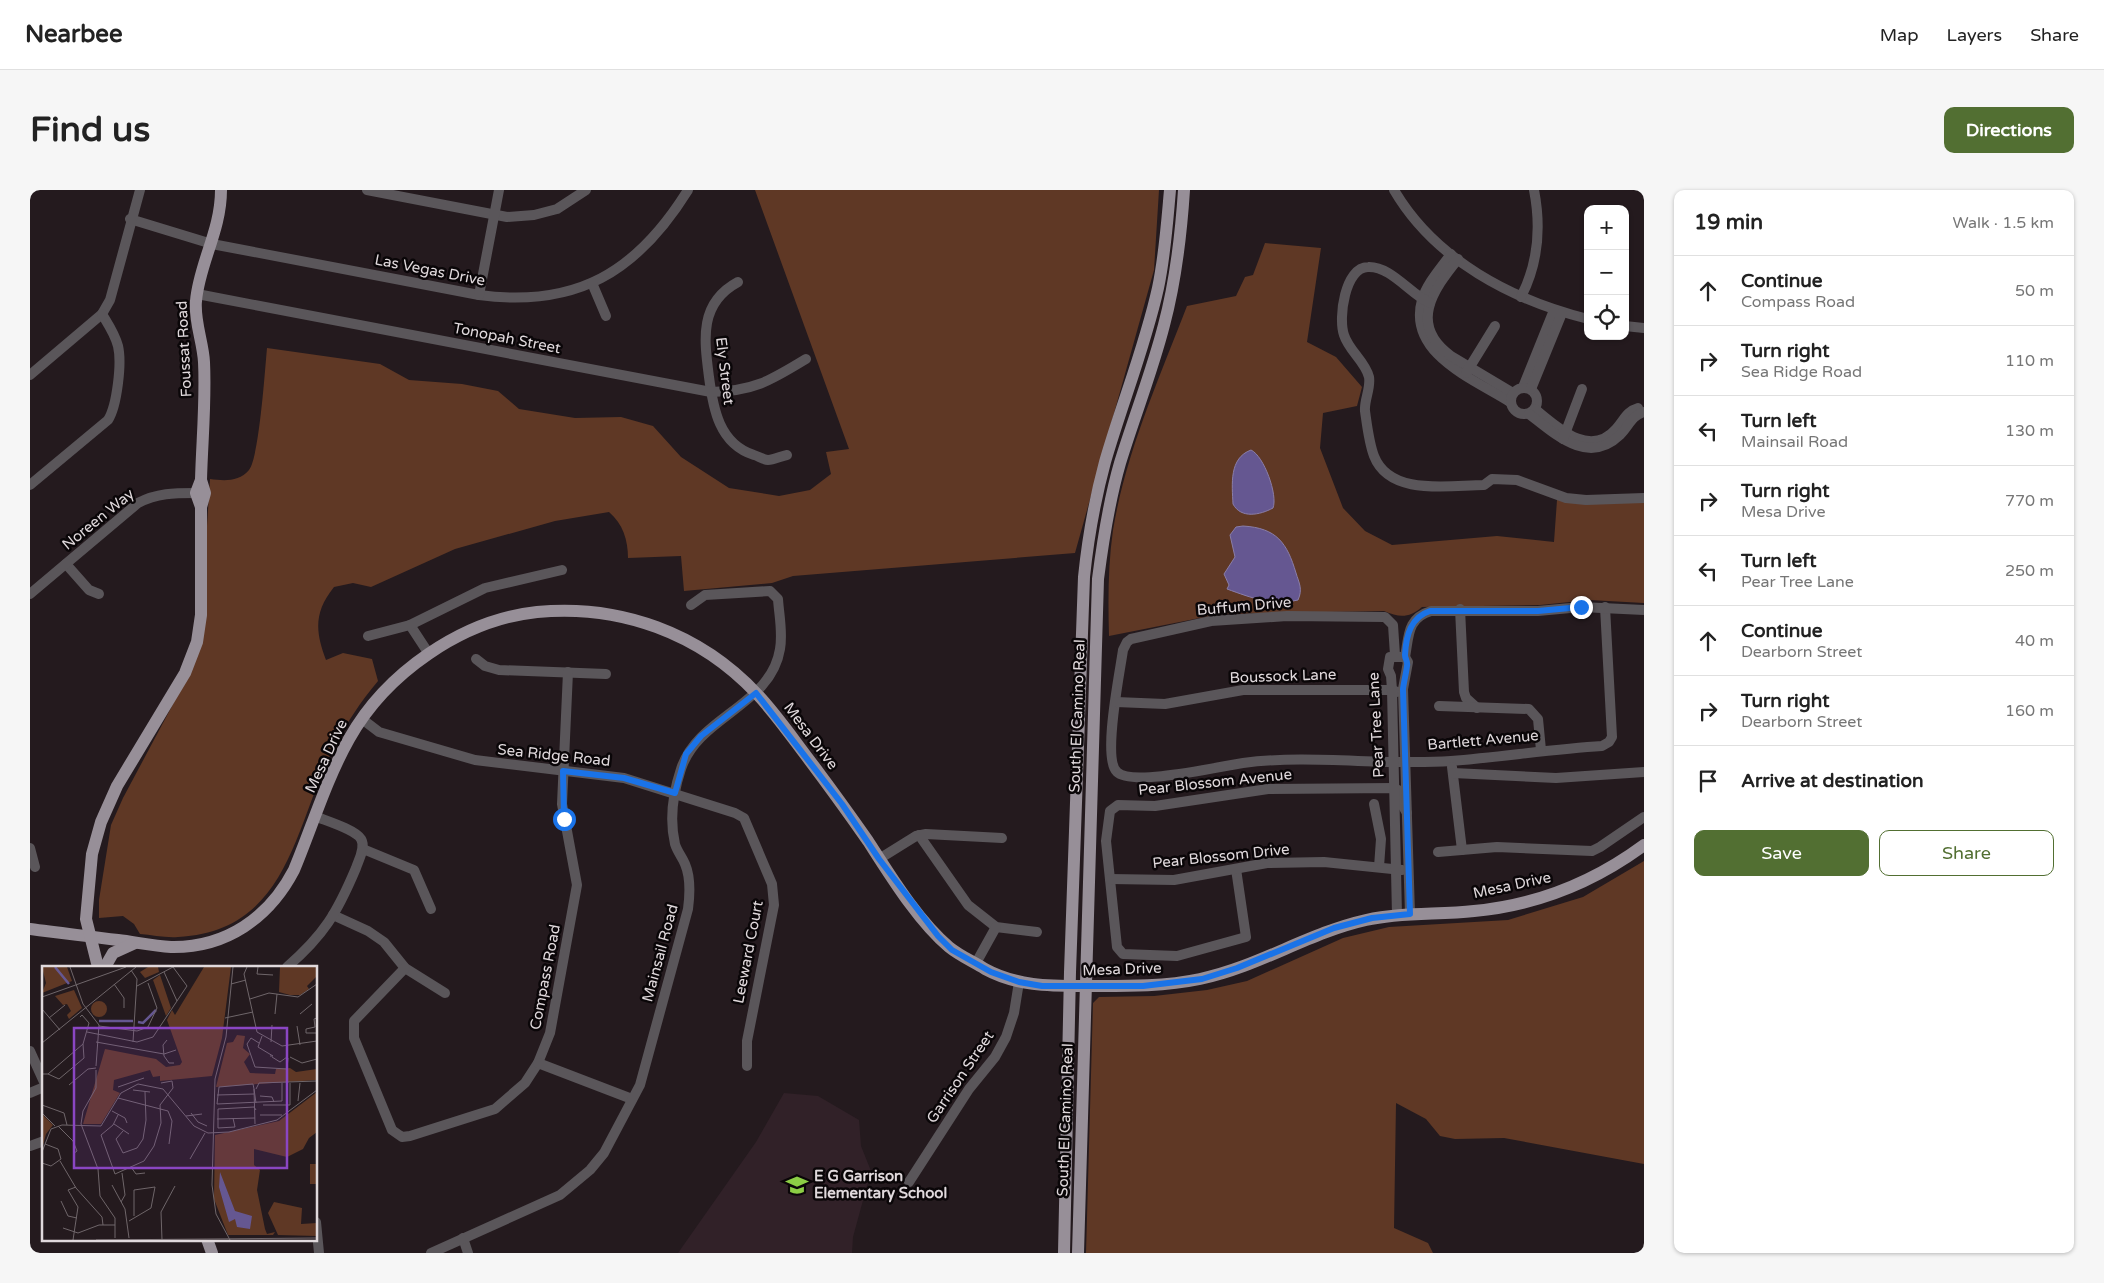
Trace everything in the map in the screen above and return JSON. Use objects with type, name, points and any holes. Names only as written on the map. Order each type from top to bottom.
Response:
[{"type":"main road","name":"Foussat Road","points":[[98,966],[86,919],[92,854],[101,822],[130,762],[185,673],[197,642],[200,615],[201,507],[205,493],[201,480],[204,362],[196,305],[197,294],[212,244],[221,204],[221,190]]},
{"type":"main road","name":"South El Camino Real","points":[[1064,1253],[1070,986],[1082,614],[1087,549],[1106,462],[1149,325],[1158,288],[1164,257],[1170,190]]},
{"type":"main road","name":"South El Camino Real","points":[[1078,1253],[1097,605],[1104,536],[1120,465],[1168,310],[1179,258],[1184,190]]},
{"type":"main road","name":"Foussat Road","points":[[201,480],[196,493],[201,507]]},
{"type":"main road","name":"Mesa Drive","points":[[30,929],[90,932],[136,942],[171,946],[196,945],[221,938],[249,924],[272,905],[282,891],[294,870],[342,754],[362,719],[389,686],[429,654],[458,637],[493,622],[532,613],[583,610],[631,618],[678,635],[707,651],[735,672],[756,693],[842,804],[879,859],[938,936],[952,950],[991,972],[1019,982],[1042,986],[1158,986],[1202,979],[1237,968],[1334,928],[1372,918],[1474,911],[1533,900],[1566,890],[1600,874],[1644,845]]},
{"type":"main road","points":[[106,966],[113,954],[136,942]]},
{"type":"main road","points":[[207,1240],[212,1253]]},
{"type":"street","points":[[30,375],[102,314],[110,300],[130,219],[140,190]]},
{"type":"street","points":[[367,190],[495,215],[534,215],[557,209],[586,190]]},
{"type":"street","points":[[479,295],[499,190]]},
{"type":"street","name":"Las Vegas Drive","points":[[130,219],[212,244],[479,295],[506,299],[535,298],[568,292],[592,283],[632,259],[657,236],[688,190]]},
{"type":"street","points":[[1394,190],[1415,221],[1454,257],[1487,280],[1521,297],[1558,311],[1584,318]]},
{"type":"street","points":[[1521,297],[1528,283],[1538,245],[1534,190]]},
{"type":"street","points":[[1454,257],[1426,301],[1422,329],[1432,350],[1438,357],[1512,397]]},
{"type":"street","points":[[1426,301],[1385,271],[1369,267],[1361,268],[1348,282],[1342,314],[1343,334],[1366,369],[1369,380],[1365,409],[1374,455],[1379,465],[1389,475],[1415,486],[1484,485],[1492,479],[1517,480],[1566,498],[1586,500],[1644,498]]},
{"type":"street","name":"Ely Street","points":[[738,282],[718,298],[706,322],[705,348],[710,392],[720,426],[735,445],[747,453],[768,460],[787,455]]},
{"type":"street","points":[[592,283],[606,316]]},
{"type":"street","name":"Tonopah Street","points":[[197,294],[710,392],[749,388],[770,380],[806,359]]},
{"type":"street","points":[[1512,397],[1527,388],[1558,311]]},
{"type":"street","points":[[30,484],[108,420],[114,410],[119,356],[112,331],[102,314]]},
{"type":"street","points":[[1467,371],[1496,326]]},
{"type":"street","points":[[1629,326],[1644,328]]},
{"type":"street","points":[[1527,388],[1536,395],[1538,402],[1532,412]]},
{"type":"street","points":[[1564,437],[1582,389]]},
{"type":"street","points":[[1512,397],[1513,408],[1518,413],[1532,412],[1575,447],[1583,448],[1619,436],[1637,414],[1644,412]]},
{"type":"street","points":[[1603,442],[1626,414],[1644,406]]},
{"type":"street","name":"Noreen Way","points":[[30,594],[138,503],[152,496],[166,493],[196,493]]},
{"type":"street","points":[[66,564],[89,590],[99,594]]},
{"type":"street","points":[[368,636],[410,625],[485,588],[562,570]]},
{"type":"street","name":"Mainsail Road","points":[[430,1253],[544,1204],[567,1189],[590,1170],[604,1153],[640,1085],[688,909],[691,890],[686,866],[676,846],[671,820],[675,793],[686,754],[701,736],[756,693],[766,682],[780,649],[778,599],[773,593],[764,590],[705,595],[691,605]]},
{"type":"street","points":[[1400,656],[1411,627],[1420,614],[1430,611],[1460,609],[1538,611],[1605,608],[1644,610]]},
{"type":"street","name":"Bartlett Avenue","points":[[1116,702],[1110,734],[1111,764],[1117,773],[1123,775],[1161,777],[1275,760],[1450,761],[1541,750],[1602,746],[1609,742],[1612,737],[1605,608]]},
{"type":"street","points":[[1460,609],[1464,692],[1466,698],[1477,708]]},
{"type":"street","name":"Buffum Drive","points":[[1116,702],[1123,650],[1127,642],[1131,639],[1211,621],[1287,616],[1385,617],[1393,624],[1400,656]]},
{"type":"street","points":[[410,625],[429,654]]},
{"type":"street","name":"Pear Tree Lane","points":[[1400,656],[1408,662],[1404,682],[1404,715],[1409,891],[1403,915],[1396,868],[1392,690],[1387,662],[1390,657],[1400,656]]},
{"type":"street","points":[[476,659],[485,666],[499,670],[606,674]]},
{"type":"street","name":"Compass Road","points":[[404,968],[354,1021],[353,1027],[354,1038],[392,1130],[402,1137],[495,1109],[525,1083],[538,1063],[550,1032],[578,885],[564,819],[563,771],[568,672]]},
{"type":"street","name":"Boussock Lane","points":[[1116,702],[1165,704],[1243,690],[1392,690]]},
{"type":"street","points":[[1392,690],[1399,695],[1399,704],[1404,715]]},
{"type":"street","points":[[1439,706],[1529,710],[1538,719],[1541,750]]},
{"type":"street","name":"Sea Ridge Road","points":[[362,719],[380,732],[475,760],[624,778],[675,793],[735,813],[744,818]]},
{"type":"street","points":[[1450,761],[1462,850]]},
{"type":"street","points":[[1453,773],[1556,778],[1644,772]]},
{"type":"street","points":[[1394,788],[1400,791],[1401,803],[1407,813]]},
{"type":"street","name":"Pear Blossom Avenue","points":[[1236,869],[1246,937],[1177,956],[1123,954],[1117,947],[1106,841],[1110,811],[1118,805],[1155,806],[1268,790],[1394,788]]},
{"type":"street","points":[[1374,804],[1381,839],[1379,867]]},
{"type":"street","points":[[288,966],[307,950],[328,925],[340,906],[362,849],[362,839],[356,833],[317,817]]},
{"type":"street","points":[[1438,852],[1497,848],[1592,851],[1600,848],[1644,817]]},
{"type":"street","name":"Leeward Court","points":[[744,818],[772,884],[774,895],[774,905],[746,1041],[747,1066]]},
{"type":"street","points":[[879,859],[919,835],[1002,838]]},
{"type":"street","points":[[919,835],[963,900],[996,927],[1036,932]]},
{"type":"street","points":[[30,848],[35,867]]},
{"type":"street","points":[[362,849],[414,870],[430,909]]},
{"type":"street","name":"Pear Blossom Drive","points":[[1110,879],[1174,880],[1267,863],[1324,862],[1396,868]]},
{"type":"street","points":[[1396,868],[1404,874],[1404,883],[1409,891]]},
{"type":"street","points":[[333,915],[368,931],[384,942],[404,968],[445,993]]},
{"type":"street","points":[[976,963],[996,927]]},
{"type":"street","name":"Garrison Street","points":[[909,1182],[968,1089],[995,1057],[1006,1037],[1014,1013],[1019,982]]},
{"type":"street","points":[[30,1051],[42,1078]]},
{"type":"street","points":[[538,1063],[632,1099]]},
{"type":"street","points":[[30,1093],[42,1089]]},
{"type":"street","points":[[30,1146],[42,1142]]},
{"type":"street","points":[[463,1238],[468,1253]]},
{"type":"street","points":[[318,1240],[319,1253]]},
{"type":"shaded area","points":[[755,190],[1159,190],[1154,270],[1075,553],[793,576],[772,583],[684,591],[681,556],[628,558],[624,533],[618,522],[609,512],[555,521],[455,549],[371,587],[353,583],[334,587],[327,596],[318,622],[322,650],[326,660],[343,653],[372,659],[378,681],[354,713],[334,747],[320,777],[297,840],[283,869],[266,895],[244,916],[215,930],[178,937],[140,934],[134,924],[123,916],[99,918],[99,900],[111,825],[199,650],[210,479],[236,479],[249,470],[253,462],[259,432],[267,348],[380,364],[409,380],[462,384],[498,391],[519,409],[575,418],[621,417],[653,426],[681,457],[729,488],[779,496],[810,490],[831,474],[826,452],[849,449]]},
{"type":"shaded area","points":[[1265,243],[1321,248],[1307,342],[1336,357],[1362,387],[1357,406],[1323,413],[1320,448],[1343,508],[1365,531],[1392,545],[1497,536],[1554,542],[1557,500],[1644,501],[1644,603],[1590,600],[1540,605],[1422,607],[1404,616],[1384,611],[1220,614],[1109,636],[1110,556],[1119,501],[1144,416],[1187,306],[1236,296],[1245,277],[1253,275]]},
{"type":"shaded area","points":[[1251,450],[1261,460],[1269,476],[1274,494],[1273,508],[1257,514],[1241,512],[1233,504],[1232,480],[1235,465],[1244,454]]},
{"type":"shaded area","points":[[1243,526],[1264,530],[1279,539],[1284,545],[1293,562],[1299,583],[1300,593],[1298,600],[1271,602],[1227,589],[1229,585],[1224,574],[1235,557],[1230,535],[1236,527]]},
{"type":"shaded area","points":[[1644,861],[1644,1164],[1504,1138],[1455,1139],[1440,1136],[1426,1119],[1396,1103],[1394,1228],[1428,1243],[1433,1253],[1086,1253],[1093,1003],[1099,997],[1154,996],[1207,990],[1247,981],[1343,938],[1389,927],[1508,920],[1583,897]]},
{"type":"shaded area","name":"E G Garrison Elementary School","points":[[784,1093],[818,1096],[859,1120],[861,1146],[871,1171],[853,1237],[852,1253],[678,1253],[756,1142]]},
{"type":"place","name":"E G Garrison Elementary School","points":[[797,1185]]},
{"type":"route","points":[[564,819],[562,804],[563,771],[624,778],[675,793],[686,754],[701,736],[756,693],[778,717],[842,804],[915,909],[952,950],[991,972],[1019,982],[1042,986],[1158,986],[1202,979],[1237,968],[1334,928],[1372,918],[1410,914],[1403,689],[1404,674],[1408,662],[1405,657],[1409,632],[1413,622],[1420,614],[1430,611],[1460,609],[1538,611],[1581,607]]}]
